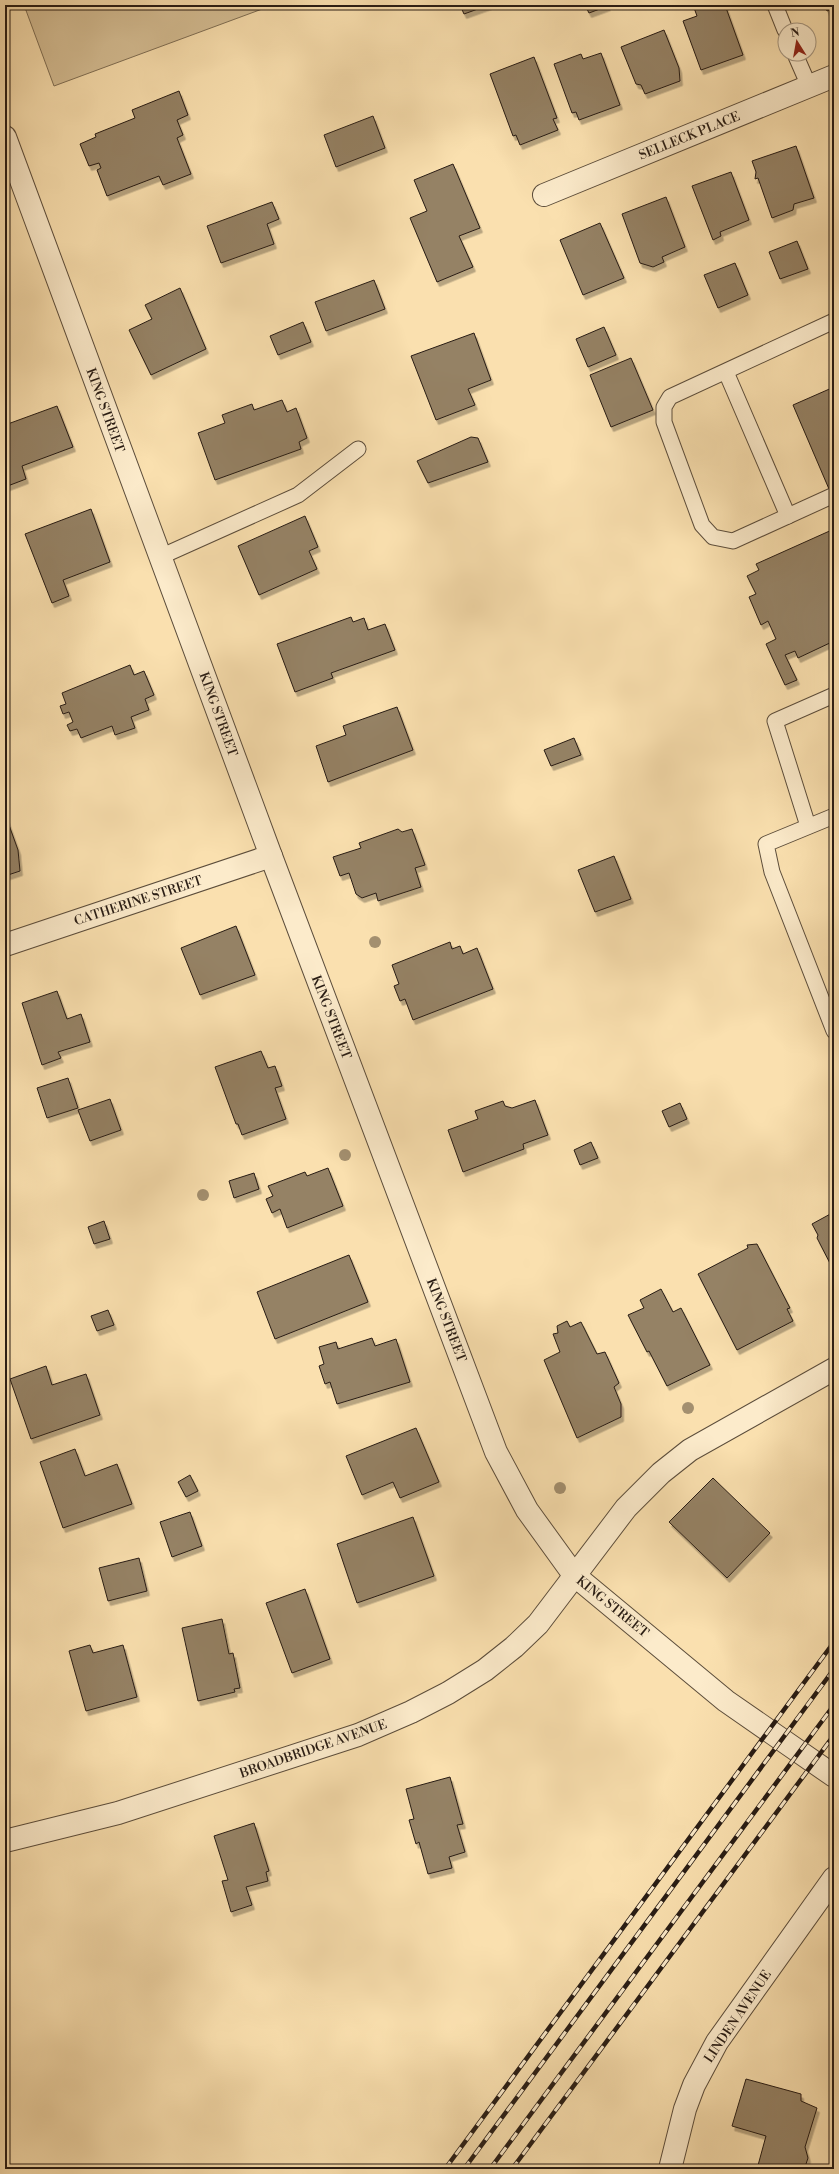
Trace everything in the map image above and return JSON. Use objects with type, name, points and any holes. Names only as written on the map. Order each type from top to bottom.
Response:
[{"type":"street","name":"SELLECK PLACE","points":[[544,195],[834,76]]},
{"type":"street","name":"KING STREET","points":[[5,137],[271,856],[496,1452],[527,1510],[574,1575],[627,1617],[726,1701],[834,1776]]},
{"type":"street","name":"CATHERINE STREET","points":[[5,945],[271,856]]},
{"type":"street","name":"BROADBRIDGE AVENUE","points":[[5,1841],[118,1812],[358,1735],[411,1712],[448,1693],[485,1670],[514,1647],[538,1624],[626,1508],[660,1473],[690,1450],[834,1368]]},
{"type":"street","name":"LINDEN AVENUE","points":[[670,2169],[685,2109],[694,2085],[717,2042],[834,1878]]},
{"type":"lane","points":[[774,5],[781,22]]},
{"type":"lane","points":[[798,62],[809,86]]},
{"type":"lane","points":[[834,321],[670,397],[664,407],[664,422],[702,525],[713,536],[733,541],[834,495]]},
{"type":"lane","points":[[726,372],[788,516]]},
{"type":"lane","points":[[160,557],[298,495],[358,449]]},
{"type":"lane","points":[[808,826],[775,721],[834,695]]},
{"type":"lane","points":[[834,816],[766,844],[772,872],[834,1031]]},
{"type":"shaded area","points":[[24,5],[273,5],[54,86]]},
{"type":"building","points":[[460,5],[489,5],[464,14]]},
{"type":"building","points":[[585,5],[607,5],[608,6],[589,13]]},
{"type":"building","points":[[693,5],[719,5],[719,7],[725,5],[743,55],[701,70],[683,21],[697,16]]},
{"type":"building","points":[[825,5],[834,5],[834,8],[827,11]]},
{"type":"building","points":[[664,30],[679,68],[680,81],[645,94],[641,85],[636,84],[621,47]]},
{"type":"building","points":[[601,53],[620,105],[579,120],[576,112],[572,113],[554,64],[581,54],[583,59]]},
{"type":"building","points":[[534,57],[557,118],[553,119],[558,130],[520,145],[516,135],[513,136],[490,74]]},
{"type":"building","points":[[179,91],[188,115],[177,120],[183,135],[177,138],[191,174],[163,185],[159,176],[107,196],[97,170],[101,168],[99,163],[89,166],[80,144],[96,137],[95,134],[135,118],[132,110]]},
{"type":"building","points":[[373,116],[385,148],[336,167],[324,135]]},
{"type":"building","points":[[796,146],[814,198],[794,204],[793,210],[772,218],[758,178],[755,179],[756,172],[752,161]]},
{"type":"building","points":[[453,164],[480,228],[459,236],[473,267],[437,282],[410,218],[427,211],[414,180]]},
{"type":"building","points":[[731,172],[749,220],[720,232],[721,236],[713,240],[692,186]]},
{"type":"building","points":[[666,197],[685,247],[662,257],[664,262],[653,267],[640,263],[622,214]]},
{"type":"building","points":[[272,202],[279,219],[267,224],[274,244],[221,263],[207,226]]},
{"type":"building","points":[[600,223],[624,278],[583,295],[560,240]]},
{"type":"building","points":[[797,241],[808,269],[780,279],[769,252]]},
{"type":"building","points":[[735,263],[748,295],[718,308],[704,275]]},
{"type":"building","points":[[374,280],[385,309],[326,331],[315,302]]},
{"type":"building","points":[[180,288],[206,349],[151,375],[129,330],[152,319],[145,305]]},
{"type":"building","points":[[303,322],[311,342],[278,355],[270,336]]},
{"type":"building","points":[[604,327],[616,355],[588,367],[576,339]]},
{"type":"building","points":[[474,333],[491,380],[468,389],[475,405],[436,420],[411,356]]},
{"type":"building","points":[[631,358],[653,410],[611,427],[590,375]]},
{"type":"building","points":[[834,387],[834,487],[829,489],[793,405]]},
{"type":"building","points":[[282,400],[287,412],[296,408],[307,438],[299,442],[301,449],[215,480],[198,433],[225,423],[222,415],[252,404],[254,410]]},
{"type":"building","points":[[57,406],[73,447],[22,466],[26,479],[5,487],[5,425]]},
{"type":"building","points":[[471,437],[478,438],[488,462],[428,483],[417,461]]},
{"type":"building","points":[[91,509],[110,562],[63,580],[69,596],[52,603],[25,534]]},
{"type":"building","points":[[305,516],[318,547],[309,551],[317,569],[259,595],[238,546]]},
{"type":"building","points":[[834,529],[834,641],[798,658],[795,651],[785,655],[797,680],[785,685],[766,644],[776,639],[768,621],[761,625],[749,597],[756,594],[747,576],[759,570],[756,564]]},
{"type":"building","points":[[351,617],[353,622],[364,618],[368,630],[385,624],[395,650],[331,673],[333,678],[295,692],[277,644]]},
{"type":"building","points":[[130,665],[134,675],[144,671],[154,695],[145,699],[149,710],[131,717],[135,728],[115,735],[112,726],[81,738],[77,729],[70,731],[67,725],[73,722],[69,712],[63,714],[60,706],[66,704],[62,693]]},
{"type":"building","points":[[397,707],[413,750],[328,782],[316,746],[346,735],[343,726]]},
{"type":"building","points":[[574,738],[581,755],[551,766],[544,750]]},
{"type":"building","points":[[5,814],[18,850],[20,871],[5,876]]},
{"type":"building","points":[[398,829],[402,832],[412,829],[425,865],[415,868],[421,887],[378,901],[376,893],[362,898],[356,894],[349,873],[340,876],[333,857],[361,848],[359,843]]},
{"type":"building","points":[[614,856],[631,899],[595,912],[578,870]]},
{"type":"building","points":[[236,926],[255,975],[200,995],[181,948]]},
{"type":"building","points":[[450,942],[452,949],[460,946],[463,954],[477,948],[493,989],[413,1020],[405,999],[400,1001],[394,986],[399,984],[392,965]]},
{"type":"building","points":[[57,991],[67,1019],[81,1014],[90,1042],[58,1052],[61,1058],[42,1065],[22,1003]]},
{"type":"building","points":[[261,1051],[268,1068],[275,1066],[282,1086],[275,1088],[286,1119],[242,1135],[238,1124],[236,1124],[215,1067]]},
{"type":"building","points":[[68,1078],[78,1108],[47,1118],[37,1088]]},
{"type":"building","points":[[110,1099],[121,1130],[90,1141],[78,1110]]},
{"type":"building","points":[[535,1100],[548,1135],[523,1144],[524,1149],[463,1172],[448,1130],[478,1119],[475,1111],[503,1101],[505,1106],[512,1108]]},
{"type":"building","points":[[680,1103],[687,1119],[669,1127],[662,1111]]},
{"type":"building","points":[[591,1142],[598,1158],[580,1165],[574,1150]]},
{"type":"building","points":[[328,1168],[343,1206],[287,1228],[280,1209],[272,1213],[266,1199],[273,1196],[268,1186],[305,1172],[307,1176]]},
{"type":"building","points":[[254,1173],[259,1189],[234,1198],[229,1181]]},
{"type":"building","points":[[834,1212],[834,1271],[817,1238],[818,1235],[812,1224]]},
{"type":"building","points":[[104,1221],[110,1239],[94,1244],[88,1227]]},
{"type":"building","points":[[757,1244],[790,1308],[787,1309],[793,1321],[737,1350],[698,1274],[748,1248],[747,1245]]},
{"type":"building","points":[[349,1255],[368,1302],[275,1339],[257,1292]]},
{"type":"building","points":[[661,1289],[673,1312],[681,1308],[710,1365],[667,1386],[628,1315],[644,1308],[640,1300]]},
{"type":"building","points":[[108,1310],[114,1325],[97,1331],[91,1316]]},
{"type":"building","points":[[567,1321],[570,1327],[581,1322],[597,1354],[605,1352],[619,1383],[614,1387],[621,1404],[621,1417],[577,1438],[544,1360],[560,1352],[553,1334],[558,1333],[557,1326]]},
{"type":"building","points":[[372,1338],[375,1346],[396,1339],[410,1382],[337,1404],[330,1382],[325,1384],[319,1366],[324,1364],[319,1347],[336,1342],[338,1349]]},
{"type":"building","points":[[46,1366],[52,1385],[86,1374],[100,1415],[31,1439],[10,1379]]},
{"type":"building","points":[[416,1428],[439,1482],[400,1498],[393,1482],[362,1495],[346,1456]]},
{"type":"building","points":[[75,1449],[85,1476],[117,1464],[132,1504],[63,1528],[40,1462]]},
{"type":"building","points":[[190,1475],[198,1491],[186,1497],[178,1482]]},
{"type":"building","points":[[713,1478],[770,1533],[727,1578],[669,1522]]},
{"type":"building","points":[[190,1512],[202,1546],[172,1557],[160,1522]]},
{"type":"building","points":[[413,1517],[434,1576],[357,1603],[337,1544]]},
{"type":"building","points":[[139,1558],[147,1591],[108,1601],[99,1568]]},
{"type":"building","points":[[305,1589],[330,1659],[292,1673],[266,1603]]},
{"type":"building","points":[[222,1619],[229,1654],[233,1653],[240,1688],[234,1689],[235,1692],[198,1701],[182,1628]]},
{"type":"building","points":[[90,1645],[93,1653],[123,1645],[137,1697],[86,1711],[69,1651]]},
{"type":"building","points":[[450,1777],[463,1824],[457,1825],[465,1852],[449,1857],[452,1868],[428,1874],[419,1842],[416,1844],[409,1820],[414,1819],[406,1789]]},
{"type":"building","points":[[254,1823],[269,1871],[266,1872],[268,1881],[246,1887],[252,1905],[231,1912],[222,1881],[228,1880],[214,1836]]},
{"type":"building","points":[[746,2079],[801,2094],[801,2101],[817,2108],[805,2147],[808,2158],[805,2167],[791,2165],[790,2169],[757,2169],[766,2136],[732,2126]]},
{"type":"railway","points":[[445,2169],[834,1642]]},
{"type":"railway","points":[[464,2169],[834,1669]]},
{"type":"railway","points":[[490,2169],[834,1705]]},
{"type":"railway","points":[[512,2169],[834,1735]]}]
